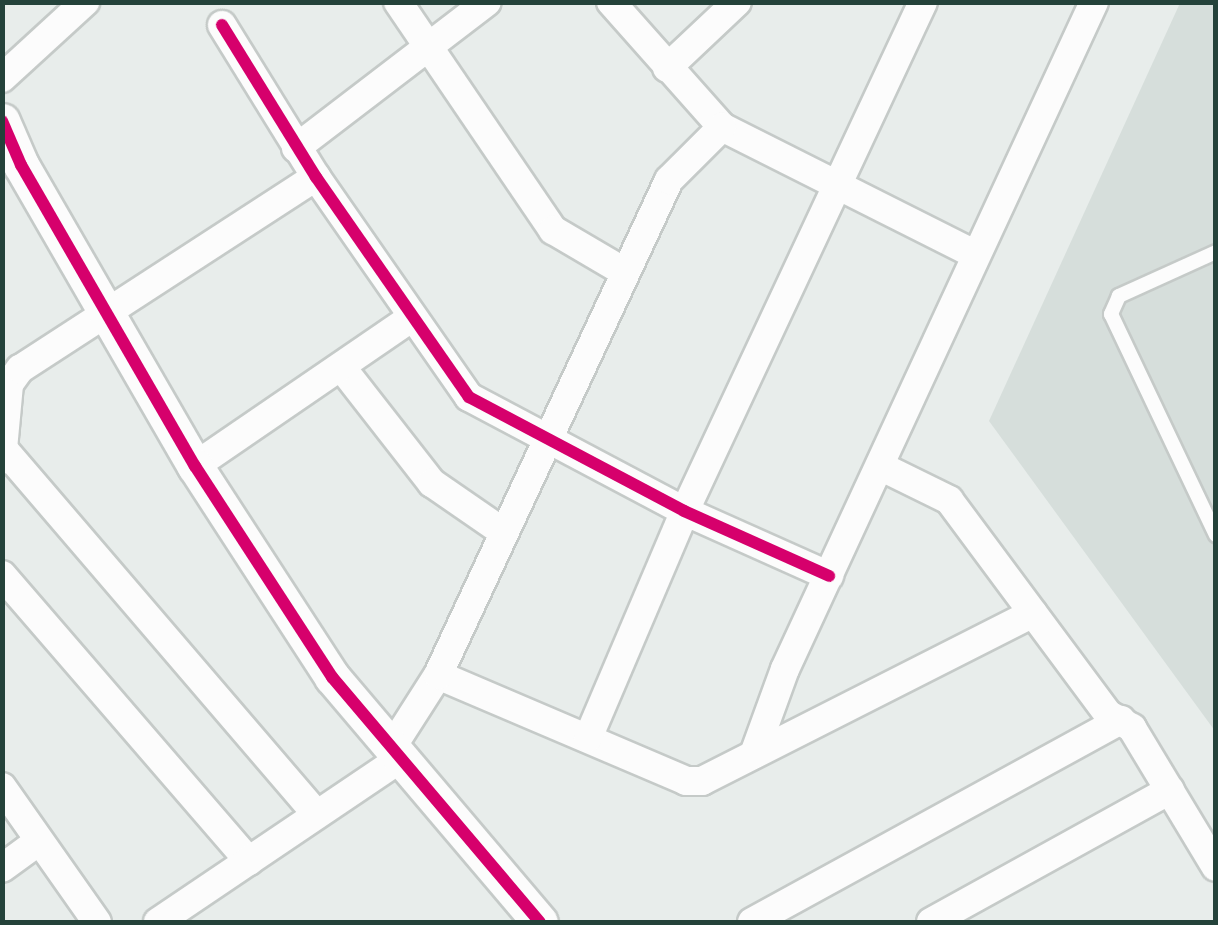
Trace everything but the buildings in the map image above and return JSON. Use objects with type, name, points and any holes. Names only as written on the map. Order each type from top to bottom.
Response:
[{"type":"street","points":[[2,78],[85,2]]},
{"type":"street","points":[[398,2],[553,230],[624,271]]},
{"type":"street","points":[[296,148],[431,50],[488,2]]},
{"type":"street","points":[[611,2],[722,126],[836,189],[976,255]]},
{"type":"street","points":[[667,68],[737,2]]},
{"type":"street","points":[[588,738],[684,511],[923,2]]},
{"type":"street","points":[[754,754],[829,576],[1094,2]]},
{"type":"street","points":[[222,25],[296,148],[411,318],[470,397],[684,511],[829,576]]},
{"type":"street","points":[[2,121],[12,169],[108,308],[195,466],[332,676],[540,922]]},
{"type":"street","points":[[158,922],[396,752],[438,675],[624,271],[676,170],[722,126]]},
{"type":"street","points":[[316,177],[108,308],[10,380],[5,457],[316,812]]},
{"type":"street","points":[[195,466],[411,318]]},
{"type":"street","points":[[342,368],[432,483],[504,532]]},
{"type":"street","points":[[880,466],[943,494],[1108,714],[1121,720],[1170,790],[1216,867]]},
{"type":"street","points":[[2,575],[249,860]]},
{"type":"street","points":[[438,675],[686,781],[702,781],[1033,613]]},
{"type":"street","points":[[752,922],[1121,720]]},
{"type":"street","points":[[2,786],[97,922]]},
{"type":"street","points":[[931,922],[1170,790]]},
{"type":"street","points":[[2,868],[39,841]]},
{"type":"lane","points":[[1216,252],[1120,296],[1111,314],[1216,536]]},
{"type":"shaded area","points":[[1180,3],[1215,3],[1215,731],[989,421]]},
{"type":"cycle path","points":[[222,25],[316,177],[469,397],[684,511],[829,576]]},
{"type":"cycle path","points":[[2,121],[21,165],[195,466],[332,677],[540,922]]}]
